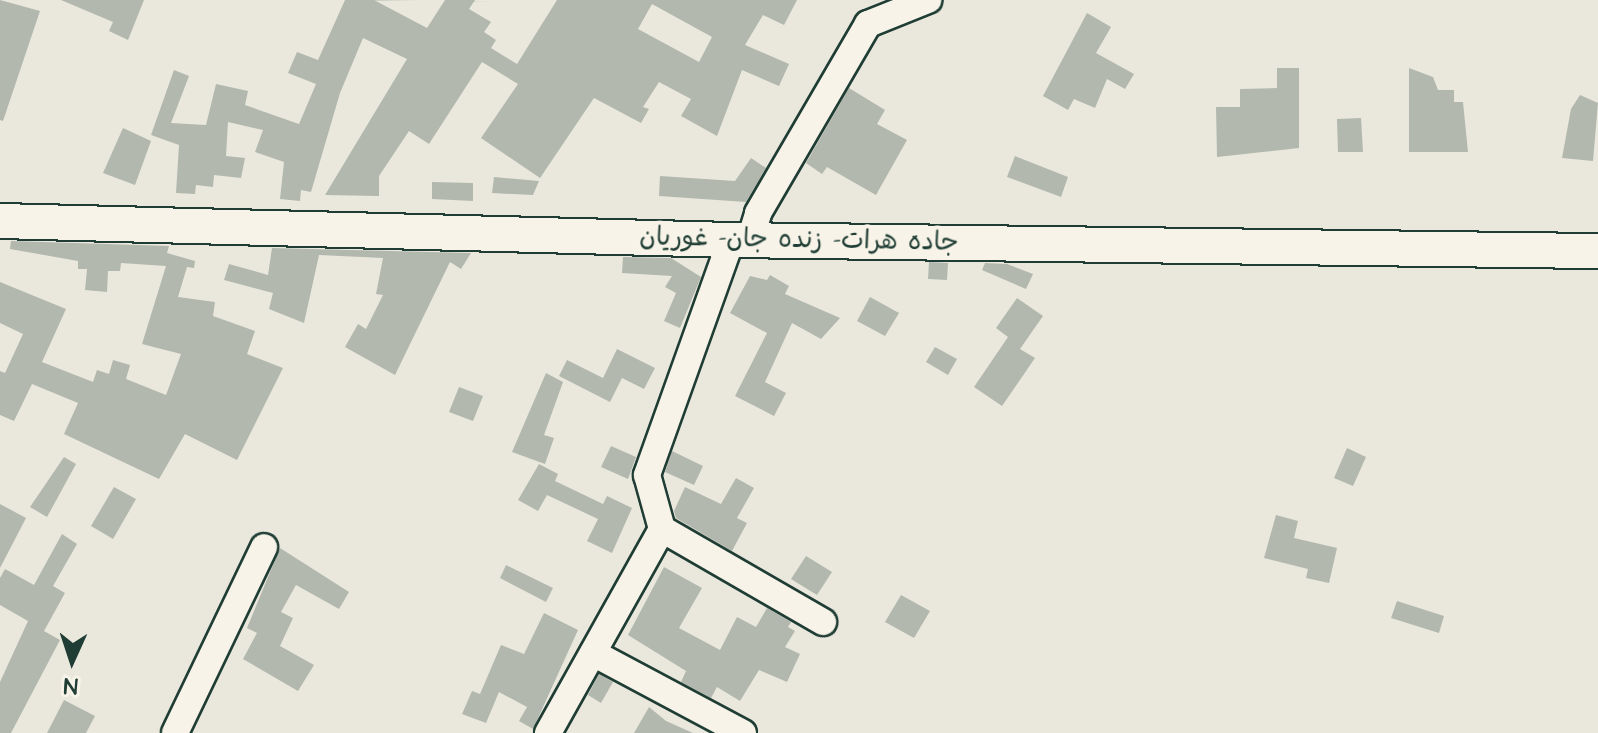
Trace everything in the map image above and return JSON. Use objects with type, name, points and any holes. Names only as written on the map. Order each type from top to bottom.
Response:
[{"type":"main road","name":"جاده هرات- زنده جان- غوریان","points":[[0,221],[741,240],[1598,251]]},
{"type":"street","points":[[823,622],[662,529],[647,475],[741,240],[868,24],[928,0]]},
{"type":"street","points":[[548,733],[662,529]]},
{"type":"street","points":[[175,733],[264,547]]},
{"type":"street","points":[[593,653],[743,733]]},
{"type":"building","points":[[0,0],[40,11],[3,121],[0,120]]},
{"type":"building","points":[[61,0],[144,0],[128,40],[109,31],[113,22]]},
{"type":"building","points":[[345,0],[374,0],[427,28],[445,0],[475,0],[469,9],[491,22],[484,32],[496,40],[491,48],[517,64],[557,0],[797,0],[784,25],[763,15],[745,45],[789,64],[779,86],[742,70],[717,136],[681,116],[691,99],[659,82],[643,107],[649,109],[641,123],[594,98],[540,178],[481,138],[518,84],[482,62],[429,144],[409,131],[379,176],[379,196],[325,195],[407,59],[363,38],[340,93],[311,192],[301,190],[300,201],[280,199],[284,162],[255,152],[263,130],[228,122],[226,156],[245,158],[241,178],[214,175],[213,187],[196,185],[195,194],[176,193],[179,145],[151,135],[174,70],[189,76],[171,123],[206,125],[216,84],[248,91],[245,105],[299,124],[316,84],[288,73],[297,52],[318,60]],"holes":[[[652,4],[712,37],[699,62],[638,29]]]},
{"type":"building","points":[[1087,13],[1111,27],[1096,53],[1134,74],[1125,89],[1107,79],[1095,108],[1074,99],[1068,110],[1043,96]]},
{"type":"building","points":[[1277,68],[1299,68],[1299,148],[1217,157],[1216,107],[1240,107],[1240,89],[1277,88]]},
{"type":"building","points":[[1409,68],[1433,77],[1438,90],[1454,90],[1454,102],[1463,102],[1468,152],[1409,152]]},
{"type":"building","points":[[849,88],[885,110],[877,124],[907,140],[876,195],[827,167],[822,174],[806,163]]},
{"type":"building","points":[[1580,95],[1598,103],[1593,161],[1562,158],[1571,109]]},
{"type":"building","points":[[1361,118],[1363,152],[1338,152],[1337,119]]},
{"type":"building","points":[[123,128],[151,141],[135,185],[103,173]]},
{"type":"building","points":[[1015,156],[1068,177],[1061,197],[1007,177]]},
{"type":"building","points":[[751,158],[766,168],[746,202],[659,196],[660,176],[735,181]]},
{"type":"building","points":[[494,177],[539,181],[533,195],[492,193]]},
{"type":"building","points":[[432,182],[473,183],[473,201],[432,199]]},
{"type":"building","points":[[11,241],[169,246],[167,253],[195,261],[194,268],[187,267],[178,297],[215,302],[213,316],[255,331],[247,354],[283,368],[237,460],[185,434],[159,479],[64,434],[78,403],[32,384],[14,421],[0,415],[0,371],[5,373],[23,334],[0,323],[0,282],[66,309],[42,362],[93,382],[97,370],[109,374],[113,360],[130,365],[126,379],[166,395],[181,354],[142,344],[166,266],[121,263],[120,271],[108,271],[107,292],[85,290],[87,269],[78,269],[78,261],[10,249]]},
{"type":"building","points":[[272,248],[471,253],[461,269],[450,262],[395,375],[345,347],[358,324],[366,329],[383,295],[376,294],[383,258],[319,255],[304,323],[269,309],[273,293],[224,280],[229,264],[268,275]]},
{"type":"building","points":[[623,257],[671,258],[701,277],[680,328],[664,321],[676,293],[665,287],[672,276],[622,273]]},
{"type":"building","points":[[929,262],[948,263],[947,280],[928,279]]},
{"type":"building","points":[[985,263],[1007,264],[1033,274],[1026,289],[982,270]]},
{"type":"building","points":[[770,275],[789,286],[785,294],[840,318],[821,339],[792,323],[765,382],[786,393],[774,416],[735,396],[767,333],[730,313],[750,276],[767,280]]},
{"type":"building","points":[[870,297],[899,313],[885,336],[857,321]]},
{"type":"building","points":[[1017,298],[1043,316],[1020,349],[1035,358],[1002,406],[974,387],[1008,337],[996,328]]},
{"type":"building","points":[[935,347],[957,359],[948,375],[926,362]]},
{"type":"building","points":[[617,349],[655,368],[644,389],[622,378],[610,402],[559,376],[567,360],[603,378]]},
{"type":"building","points":[[546,373],[563,382],[544,435],[554,438],[545,464],[512,452]]},
{"type":"building","points":[[459,387],[483,396],[473,421],[449,412]]},
{"type":"building","points":[[611,446],[636,457],[628,479],[601,467]]},
{"type":"building","points":[[1347,448],[1366,457],[1353,486],[1334,478]]},
{"type":"building","points":[[672,451],[703,466],[694,485],[665,472]]},
{"type":"building","points":[[64,457],[76,464],[47,517],[30,507]]},
{"type":"building","points":[[539,464],[558,474],[555,481],[603,504],[607,496],[632,508],[612,553],[587,541],[598,519],[547,495],[538,511],[518,500]]},
{"type":"building","points":[[736,478],[754,488],[737,518],[747,523],[732,551],[676,518],[674,511],[685,487],[721,504]]},
{"type":"building","points":[[114,487],[136,499],[113,539],[91,526]]},
{"type":"building","points":[[0,504],[26,518],[0,568]]},
{"type":"building","points":[[1276,515],[1298,521],[1294,538],[1337,548],[1329,583],[1306,578],[1308,569],[1264,558]]},
{"type":"building","points":[[62,534],[77,544],[53,586],[65,593],[44,631],[60,640],[11,733],[0,733],[0,682],[28,621],[0,605],[0,578],[5,569],[34,585]]},
{"type":"building","points":[[280,548],[349,592],[339,609],[296,585],[281,612],[293,618],[280,646],[314,665],[298,691],[243,659],[257,633],[247,628]]},
{"type":"building","points":[[806,556],[832,572],[817,595],[791,579]]},
{"type":"building","points":[[506,565],[553,588],[546,602],[500,578]]},
{"type":"building","points":[[664,567],[702,588],[679,628],[720,650],[737,617],[756,627],[767,608],[791,622],[788,627],[795,631],[785,647],[800,654],[787,682],[759,670],[740,701],[717,687],[711,698],[681,682],[686,671],[628,635]]},
{"type":"building","points":[[901,595],[930,611],[914,638],[885,622]]},
{"type":"building","points":[[1397,601],[1444,616],[1439,633],[1391,618]]},
{"type":"building","points":[[544,613],[578,630],[533,729],[519,721],[527,707],[499,692],[486,723],[462,714],[472,691],[480,694],[501,645],[524,654]]},
{"type":"building","points":[[599,674],[613,682],[601,703],[588,695]]},
{"type":"building","points":[[64,700],[95,716],[86,733],[47,733]]},
{"type":"building","points":[[649,707],[666,721],[693,733],[634,733]]}]
